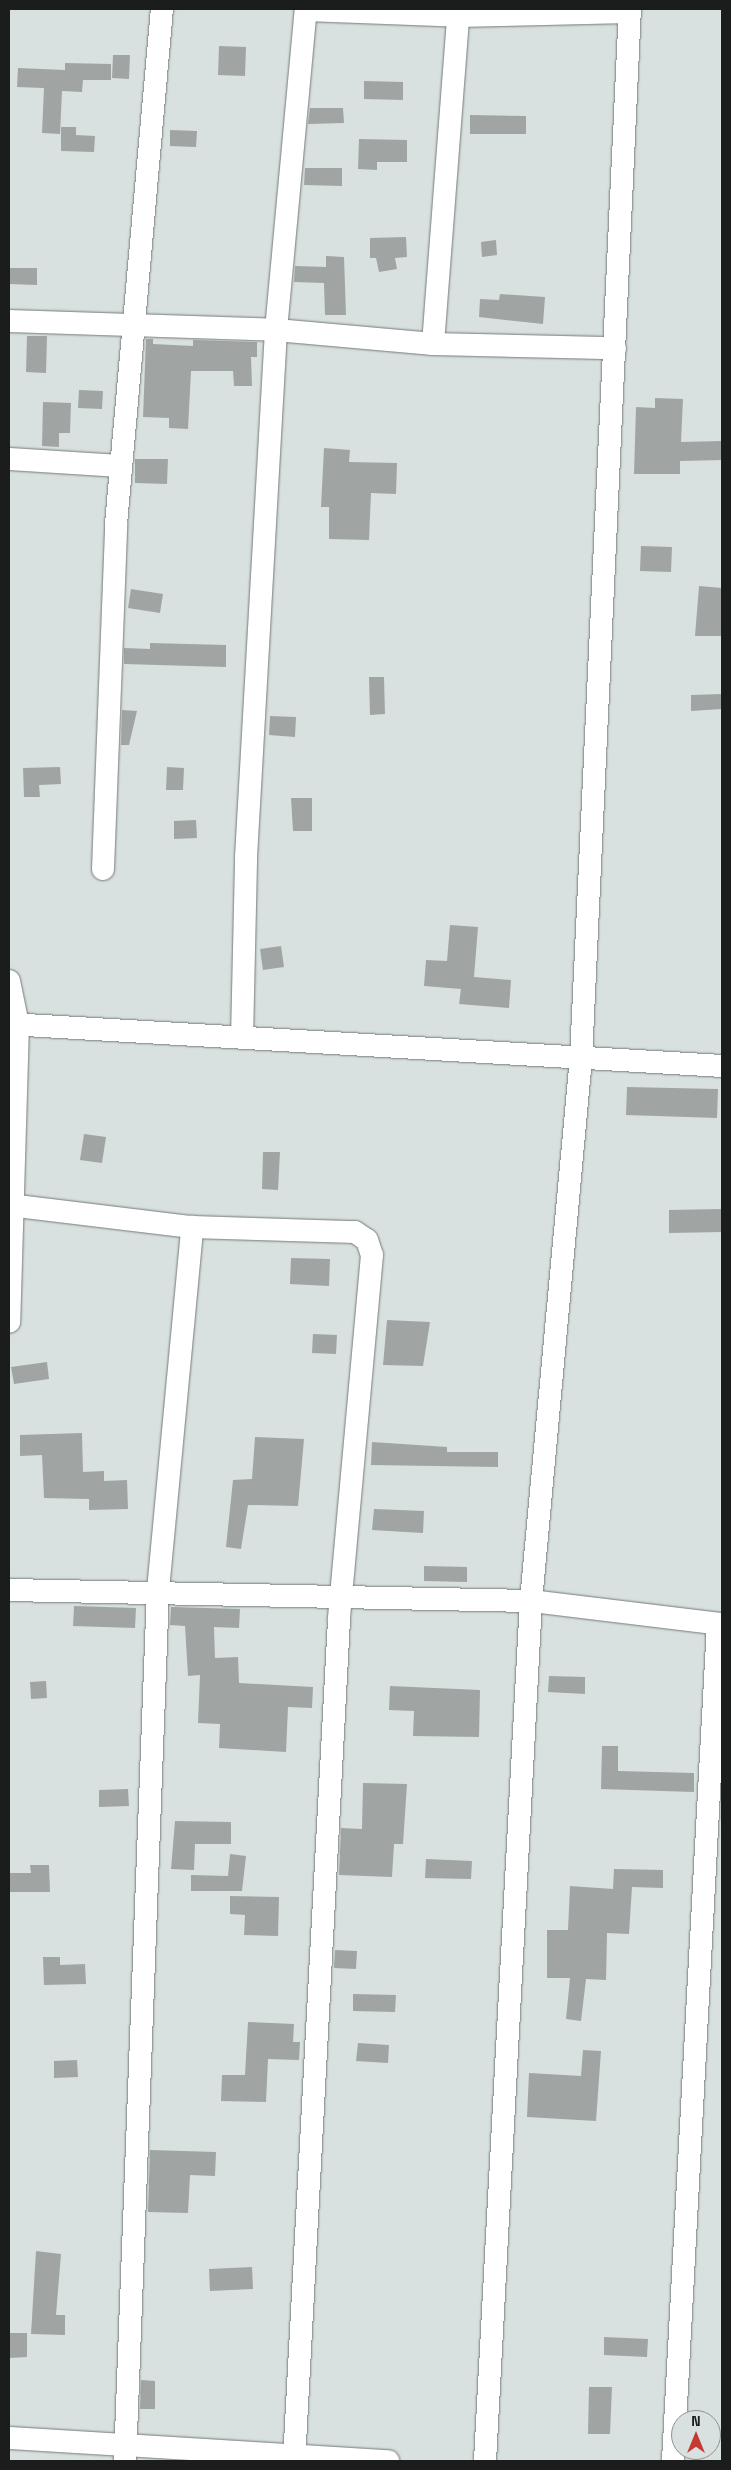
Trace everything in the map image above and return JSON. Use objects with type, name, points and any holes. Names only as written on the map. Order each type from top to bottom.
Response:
[{"type":"street","points":[[103,869],[121,466],[162,9]]},
{"type":"street","points":[[242,1038],[246,857],[276,330],[306,9],[459,12],[630,10],[581,1058],[531,1601],[485,2461]]},
{"type":"street","points":[[433,344],[459,12]]},
{"type":"street","points":[[9,322],[276,330],[433,344],[615,348]]},
{"type":"street","points":[[9,459],[121,466]]},
{"type":"street","points":[[9,981],[14,1025],[9,1322]]},
{"type":"street","points":[[14,1025],[722,1066]]},
{"type":"street","points":[[11,1205],[192,1227],[355,1232],[367,1240],[372,1255],[340,1598],[294,2458]]},
{"type":"street","points":[[126,2454],[158,1590],[192,1227]]},
{"type":"street","points":[[9,1590],[158,1590],[340,1598],[531,1601],[720,1624],[673,2461]]},
{"type":"street","points":[[9,2438],[126,2454],[388,2461]]},
{"type":"building","points":[[219,46],[246,47],[245,76],[218,75]]},
{"type":"building","points":[[113,55],[130,55],[129,79],[112,78]]},
{"type":"building","points":[[65,63],[111,64],[111,80],[83,80],[82,92],[62,91],[60,134],[42,133],[44,88],[17,87],[18,68],[65,70]]},
{"type":"building","points":[[364,81],[403,82],[403,100],[364,99]]},
{"type":"building","points":[[310,108],[343,108],[344,123],[308,124]]},
{"type":"building","points":[[470,115],[526,116],[526,134],[470,134]]},
{"type":"building","points":[[61,127],[76,127],[76,135],[95,136],[94,152],[61,151]]},
{"type":"building","points":[[170,130],[197,131],[196,147],[170,146]]},
{"type":"building","points":[[359,139],[407,140],[407,162],[377,162],[377,170],[358,169]]},
{"type":"building","points":[[305,168],[342,168],[342,186],[304,185]]},
{"type":"building","points":[[406,237],[407,257],[395,258],[397,269],[379,272],[376,258],[370,258],[370,238]]},
{"type":"building","points":[[496,240],[497,255],[482,257],[481,242]]},
{"type":"building","points":[[326,256],[344,257],[346,315],[325,315],[324,283],[294,282],[295,266],[326,267]]},
{"type":"building","points":[[9,268],[37,268],[37,285],[9,284]]},
{"type":"building","points":[[500,294],[545,297],[543,324],[479,317],[480,299],[499,300]]},
{"type":"building","points":[[27,336],[47,336],[46,373],[26,372]]},
{"type":"building","points":[[146,339],[153,339],[153,344],[193,346],[193,340],[257,342],[257,357],[251,357],[252,386],[234,386],[233,371],[191,371],[188,429],[169,428],[169,418],[143,417]]},
{"type":"building","points":[[79,390],[103,391],[102,409],[78,408]]},
{"type":"building","points":[[655,398],[683,399],[681,442],[722,441],[722,460],[680,461],[680,474],[634,474],[636,407],[655,408]]},
{"type":"building","points":[[43,402],[71,403],[70,433],[59,433],[59,447],[42,446]]},
{"type":"building","points":[[324,448],[350,450],[349,462],[397,463],[396,494],[371,493],[369,540],[329,539],[329,507],[321,507]]},
{"type":"building","points":[[135,459],[168,459],[167,484],[135,483]]},
{"type":"building","points":[[641,546],[672,547],[671,572],[640,571]]},
{"type":"building","points":[[699,586],[722,588],[722,636],[695,636]]},
{"type":"building","points":[[131,589],[163,594],[160,613],[128,608]]},
{"type":"building","points":[[150,643],[226,645],[226,667],[124,664],[124,648],[150,649]]},
{"type":"building","points":[[369,677],[384,677],[385,714],[370,715]]},
{"type":"building","points":[[722,694],[722,709],[691,711],[691,695]]},
{"type":"building","points":[[122,710],[137,711],[129,745],[121,745]]},
{"type":"building","points":[[270,716],[296,717],[295,737],[269,735]]},
{"type":"building","points":[[60,767],[61,784],[39,785],[40,797],[24,797],[23,768]]},
{"type":"building","points":[[167,767],[184,768],[183,790],[166,790]]},
{"type":"building","points":[[291,798],[312,798],[312,831],[293,831]]},
{"type":"building","points":[[196,820],[197,838],[174,839],[174,821]]},
{"type":"building","points":[[450,925],[478,927],[474,977],[511,980],[509,1008],[459,1004],[461,989],[424,986],[426,960],[447,961]]},
{"type":"building","points":[[281,946],[284,967],[263,970],[260,949]]},
{"type":"building","points":[[627,1087],[718,1089],[717,1118],[626,1115]]},
{"type":"building","points":[[84,1134],[106,1137],[102,1163],[80,1160]]},
{"type":"building","points":[[263,1152],[280,1152],[278,1190],[262,1189]]},
{"type":"building","points":[[722,1209],[722,1232],[669,1233],[669,1210]]},
{"type":"building","points":[[291,1258],[330,1259],[329,1286],[290,1284]]},
{"type":"building","points":[[387,1320],[430,1322],[423,1366],[383,1365]]},
{"type":"building","points":[[313,1334],[337,1335],[336,1354],[312,1353]]},
{"type":"building","points":[[47,1362],[49,1379],[14,1384],[11,1367]]},
{"type":"building","points":[[82,1433],[83,1472],[104,1471],[104,1481],[127,1480],[128,1509],[89,1510],[89,1499],[44,1498],[42,1455],[20,1456],[20,1435]]},
{"type":"building","points":[[255,1437],[304,1439],[298,1506],[248,1505],[241,1549],[226,1547],[233,1480],[252,1479]]},
{"type":"building","points":[[372,1442],[447,1447],[447,1452],[498,1452],[498,1467],[371,1465]]},
{"type":"building","points":[[374,1509],[424,1511],[423,1533],[372,1530]]},
{"type":"building","points":[[424,1566],[467,1567],[467,1582],[424,1581]]},
{"type":"building","points":[[74,1606],[136,1608],[135,1628],[73,1626]]},
{"type":"building","points":[[171,1607],[240,1609],[239,1628],[214,1627],[215,1658],[238,1657],[239,1683],[313,1687],[312,1708],[288,1707],[286,1752],[219,1748],[220,1724],[198,1723],[200,1675],[188,1676],[185,1626],[170,1625]]},
{"type":"building","points":[[549,1676],[585,1677],[585,1694],[548,1692]]},
{"type":"building","points":[[46,1681],[47,1698],[31,1699],[30,1682]]},
{"type":"building","points":[[390,1686],[480,1690],[479,1737],[413,1736],[414,1711],[389,1710]]},
{"type":"building","points":[[602,1746],[618,1746],[618,1771],[694,1773],[694,1792],[601,1789]]},
{"type":"building","points":[[363,1783],[407,1784],[403,1844],[394,1844],[392,1877],[339,1875],[341,1828],[362,1829]]},
{"type":"building","points":[[128,1789],[129,1806],[99,1807],[99,1790]]},
{"type":"building","points":[[175,1821],[231,1822],[231,1844],[195,1844],[194,1870],[171,1869]]},
{"type":"building","points":[[230,1854],[246,1856],[242,1891],[191,1891],[191,1875],[228,1876]]},
{"type":"building","points":[[426,1859],[472,1861],[471,1879],[425,1878]]},
{"type":"building","points":[[30,1865],[49,1865],[50,1892],[9,1892],[9,1873],[31,1873]]},
{"type":"building","points":[[614,1869],[663,1870],[663,1888],[632,1887],[629,1934],[607,1933],[606,1980],[586,1979],[581,2021],[566,2019],[570,1978],[547,1978],[547,1930],[568,1930],[570,1886],[613,1889]]},
{"type":"building","points":[[230,1896],[279,1897],[278,1936],[244,1935],[245,1915],[230,1914]]},
{"type":"building","points":[[335,1950],[357,1951],[356,1969],[334,1968]]},
{"type":"building","points":[[43,1957],[60,1957],[60,1965],[85,1964],[86,1984],[44,1985]]},
{"type":"building","points":[[353,1994],[396,1995],[395,2012],[353,2011]]},
{"type":"building","points":[[248,2022],[294,2024],[293,2042],[300,2042],[299,2060],[268,2059],[266,2102],[221,2101],[222,2075],[245,2075]]},
{"type":"building","points":[[358,2043],[389,2045],[388,2063],[356,2061]]},
{"type":"building","points":[[583,2050],[601,2051],[596,2121],[527,2117],[529,2073],[581,2076]]},
{"type":"building","points":[[77,2060],[78,2077],[54,2078],[54,2061]]},
{"type":"building","points":[[150,2150],[216,2152],[215,2176],[190,2175],[188,2213],[148,2212]]},
{"type":"building","points":[[36,2251],[61,2254],[56,2315],[65,2315],[65,2335],[31,2334]]},
{"type":"building","points":[[252,2267],[253,2289],[210,2291],[209,2269]]},
{"type":"building","points":[[9,2333],[27,2333],[27,2357],[9,2358]]},
{"type":"building","points":[[604,2337],[648,2339],[647,2357],[604,2355]]},
{"type":"building","points":[[141,2380],[155,2381],[155,2409],[140,2409]]},
{"type":"building","points":[[589,2387],[612,2387],[610,2434],[588,2434]]}]
